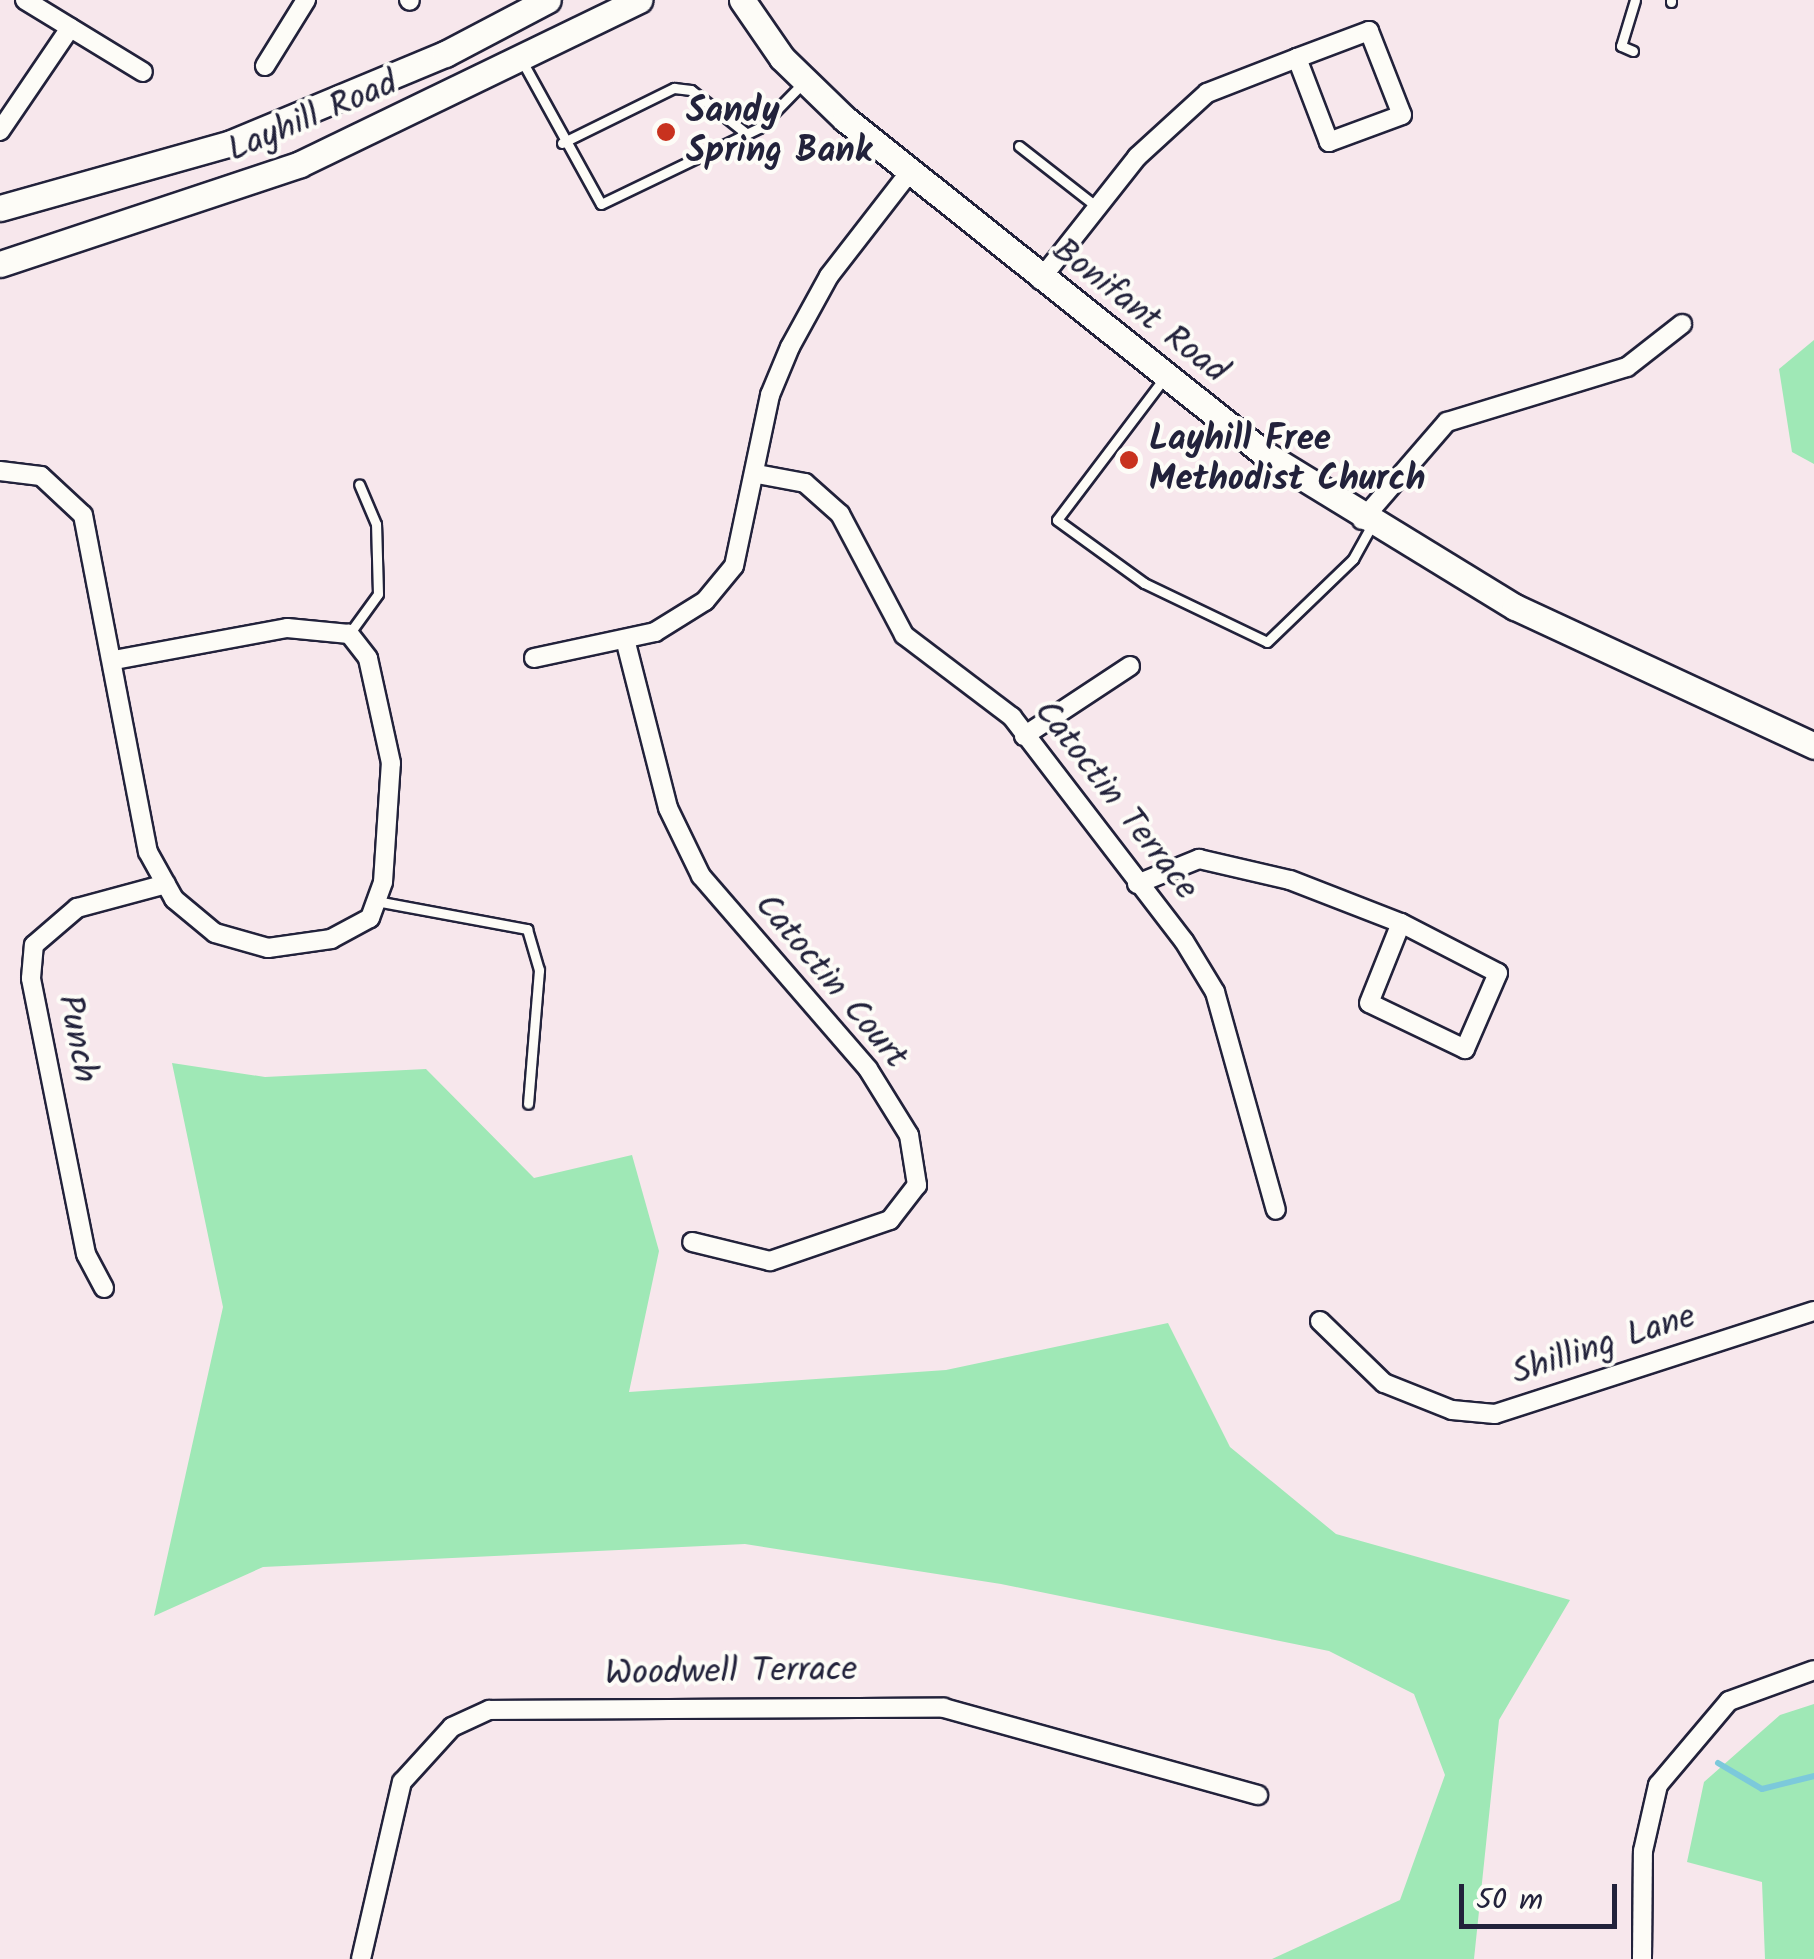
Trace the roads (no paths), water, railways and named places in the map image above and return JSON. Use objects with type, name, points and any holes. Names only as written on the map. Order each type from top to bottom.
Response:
[{"type":"main road","name":"Layhill Road","points":[[0,208],[231,143],[446,54],[548,0]]},
{"type":"main road","name":"Layhill Road","points":[[0,264],[300,164],[522,60],[638,0]]},
{"type":"main road","name":"Bonifant Road","points":[[742,0],[804,81],[910,173],[1165,376],[1367,523],[1516,607],[1814,746]]},
{"type":"street","points":[[25,0],[144,72]]},
{"type":"street","points":[[265,66],[306,0]]},
{"type":"street","points":[[0,132],[70,28]]},
{"type":"street","points":[[1040,280],[1098,207],[1207,92],[1297,58],[1368,32],[1402,115],[1329,142],[1297,58]]},
{"type":"street","points":[[534,658],[626,643],[705,602],[734,566],[757,474],[770,395],[790,347],[830,276],[910,173]]},
{"type":"street","points":[[1367,523],[1448,422],[1627,367],[1682,324]]},
{"type":"street","points":[[0,472],[42,476],[83,515],[115,660],[148,852],[166,884],[216,933],[268,948],[331,939],[370,918],[376,901],[391,764],[368,658],[349,634],[287,628],[115,660]]},
{"type":"street","name":"Catoctin Terrace","points":[[757,474],[805,482],[840,514],[904,635],[1024,736],[1215,992],[1276,1210]]},
{"type":"street","name":"Catoctin Court","points":[[626,643],[668,808],[701,876],[868,1069],[909,1135],[916,1185],[890,1220],[770,1261],[692,1242]]},
{"type":"street","points":[[1024,736],[1130,666]]},
{"type":"street","points":[[1138,884],[1199,860],[1290,880],[1401,923],[1498,973],[1465,1048],[1369,1003],[1401,923]]},
{"type":"street","name":"Punch","points":[[104,1288],[86,1254],[31,978],[34,944],[77,908],[166,884]]},
{"type":"street","name":"Shilling Lane","points":[[1320,1321],[1384,1382],[1452,1410],[1495,1414],[1814,1311]]},
{"type":"street","points":[[1642,1959],[1643,1851],[1658,1785],[1729,1701],[1814,1670]]},
{"type":"street","name":"Woodwell Terrace","points":[[361,1959],[402,1782],[452,1727],[489,1710],[944,1708],[1258,1795]]},
{"type":"lane","points":[[1633,51],[1621,46],[1635,0]]},
{"type":"lane","points":[[522,60],[562,142],[601,204],[747,134],[804,81]]},
{"type":"lane","points":[[562,142],[674,88],[691,90],[747,134]]},
{"type":"lane","points":[[1019,146],[1098,207]]},
{"type":"lane","points":[[1165,376],[1057,520],[1144,583],[1267,642],[1353,559],[1367,523]]},
{"type":"lane","points":[[349,634],[378,594],[376,524],[359,484]]},
{"type":"lane","points":[[376,901],[527,929],[539,970],[528,1104]]},
{"type":"waterway","points":[[1718,1763],[1762,1789],[1814,1776]]},
{"type":"place","name":"Sandy Spring Bank","points":[[666,132]]},
{"type":"place","name":"Layhill Free Methodist Church","points":[[1129,460]]}]
